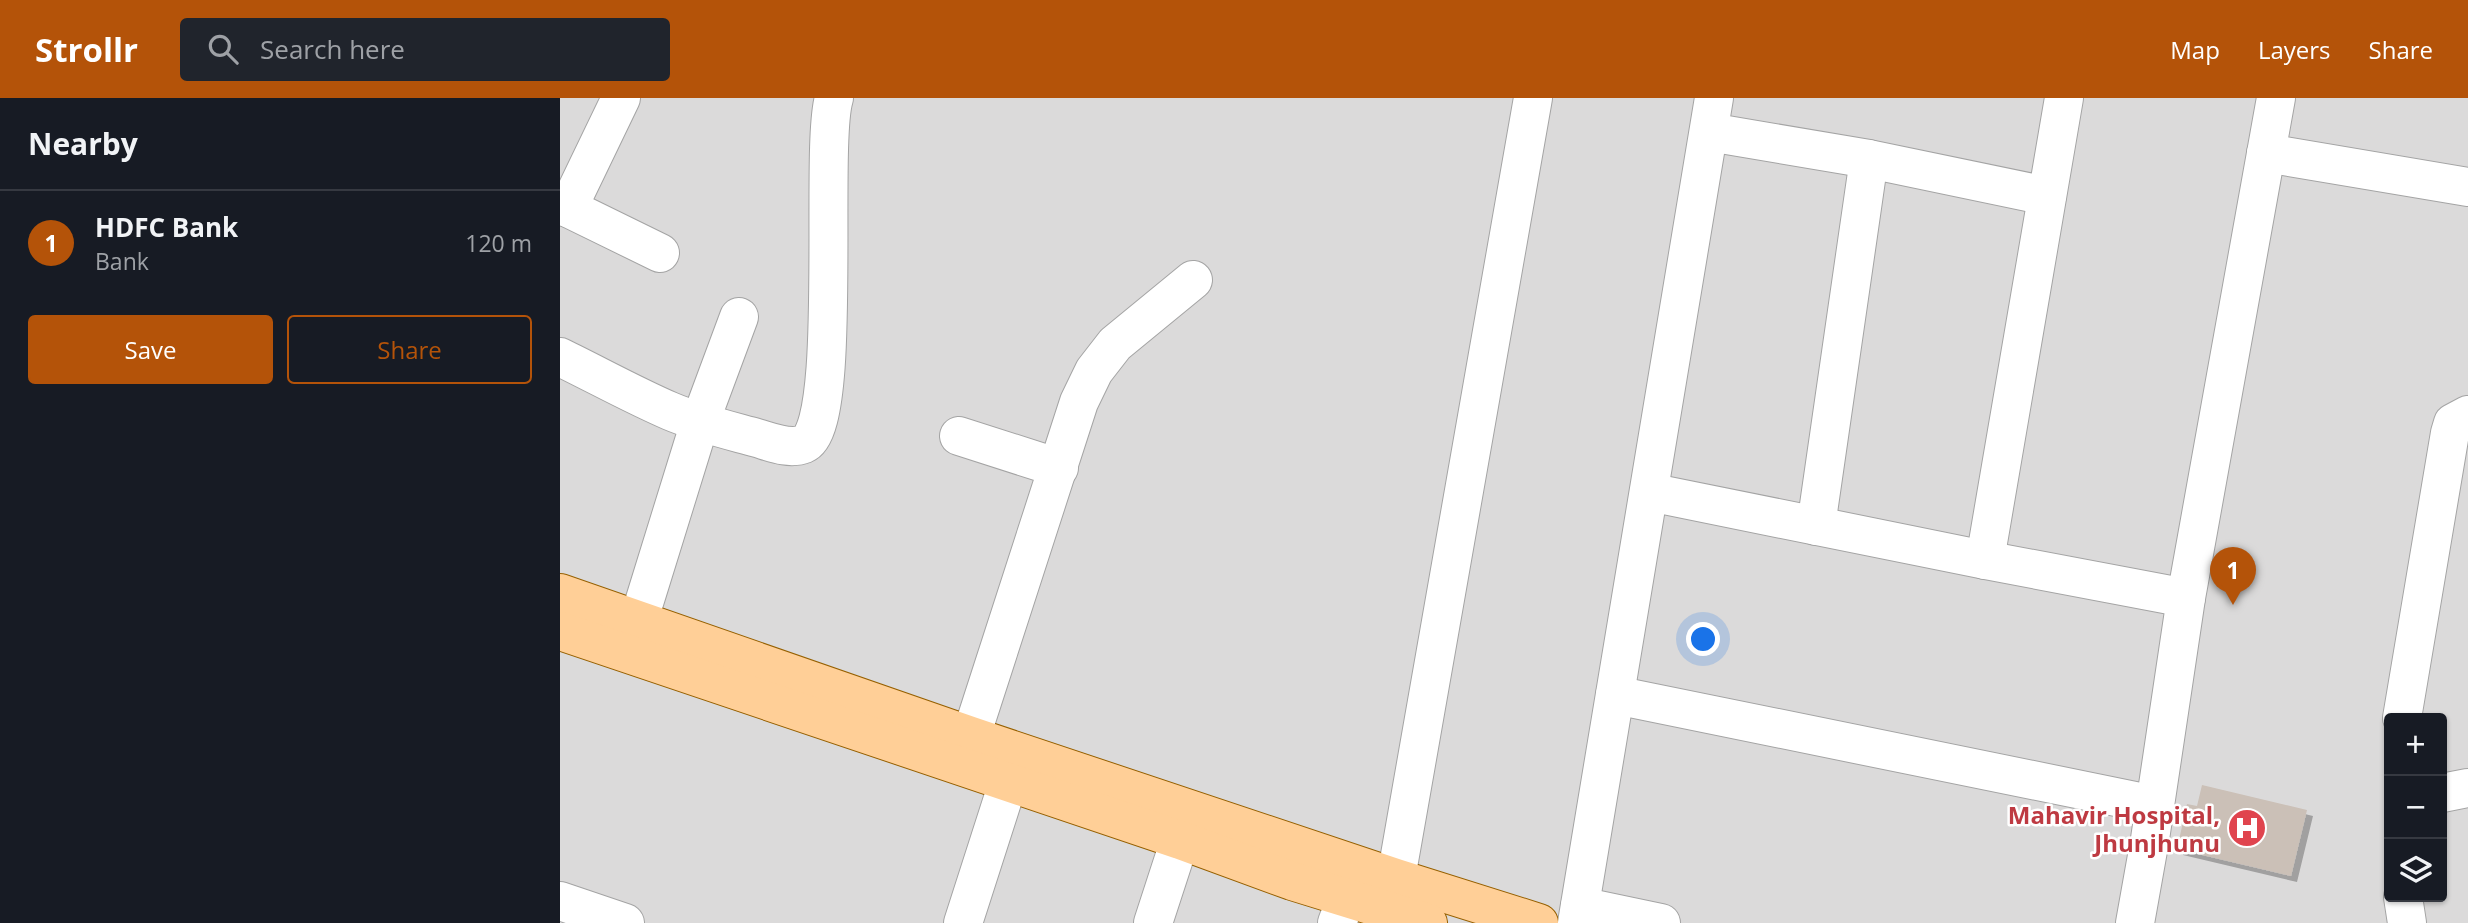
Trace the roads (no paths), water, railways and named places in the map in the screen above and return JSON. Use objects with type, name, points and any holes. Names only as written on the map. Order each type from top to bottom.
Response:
[{"type":"main road","points":[[560,593],[971,736],[1539,923]]},
{"type":"main road","points":[[560,631],[1180,840],[1341,911],[1428,923]]},
{"type":"street","points":[[621,98],[564,206],[660,253]]},
{"type":"street","points":[[1396,878],[1533,98]]},
{"type":"street","points":[[1985,560],[2064,98]]},
{"type":"street","points":[[2135,923],[2186,597],[2276,98]]},
{"type":"street","points":[[560,357],[671,411],[700,422],[789,447],[805,444],[811,438],[818,419],[827,340],[829,99]]},
{"type":"street","points":[[1661,923],[1578,915],[1711,115],[1869,159],[2047,196]]},
{"type":"street","points":[[2266,153],[2468,187]]},
{"type":"street","points":[[1816,526],[1869,159]]},
{"type":"street","points":[[971,736],[1079,402],[1094,371],[1115,344],[1193,280]]},
{"type":"street","points":[[639,619],[700,422],[739,317]]},
{"type":"street","points":[[2403,713],[2450,433],[2454,424],[2468,415]]},
{"type":"street","points":[[959,436],[1059,468]]},
{"type":"street","points":[[1648,492],[1985,560],[2186,597]]},
{"type":"street","points":[[1615,695],[2155,805]]},
{"type":"street","points":[[963,923],[1008,783]]},
{"type":"street","points":[[2447,792],[2468,788]]},
{"type":"street","points":[[1153,923],[1180,840]]},
{"type":"street","points":[[560,901],[622,922]]},
{"type":"street","points":[[2404,902],[2407,923]]},
{"type":"place","name":"HDFC Bank","points":[[2233,605]]},
{"type":"place","name":"Mahavir Hospital, Jhunjhunu","points":[[2247,828]]}]
